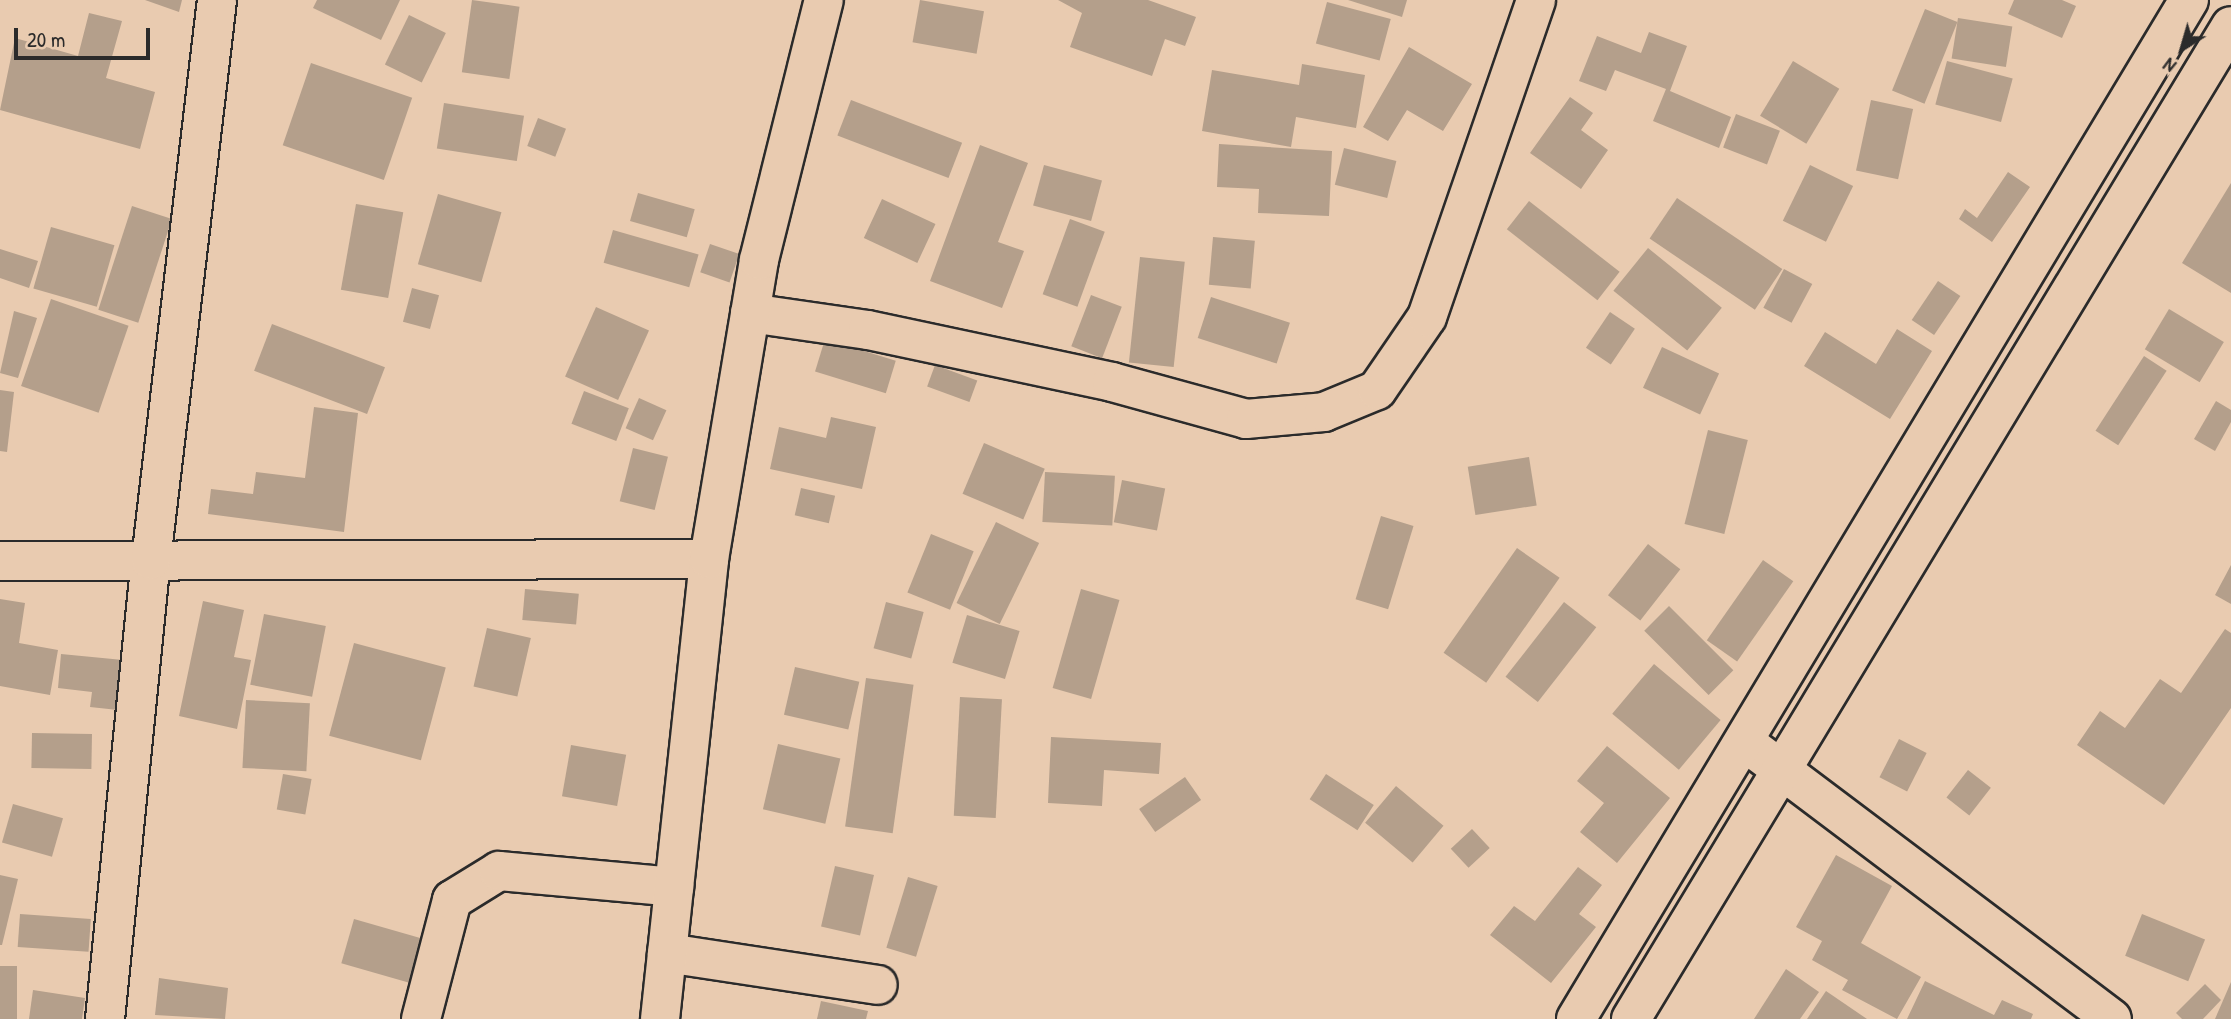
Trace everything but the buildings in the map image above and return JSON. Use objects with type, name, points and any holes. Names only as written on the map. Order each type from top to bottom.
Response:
[{"type":"street","points":[[105,1019],[151,561],[217,0]]},
{"type":"street","points":[[660,1019],[709,559],[750,313],[824,0]]},
{"type":"street","points":[[750,313],[868,330],[1058,371],[1246,419],[1324,412],[1377,390],[1427,317],[1536,0]]},
{"type":"street","points":[[1576,1019],[1746,743],[2189,0]]},
{"type":"street","points":[[1631,1019],[2231,26]]},
{"type":"street","points":[[0,561],[709,559]]},
{"type":"street","points":[[1746,743],[1785,767],[2112,1019]]},
{"type":"street","points":[[421,1019],[452,900],[499,871],[674,887]]},
{"type":"street","points":[[667,953],[878,985]]}]
